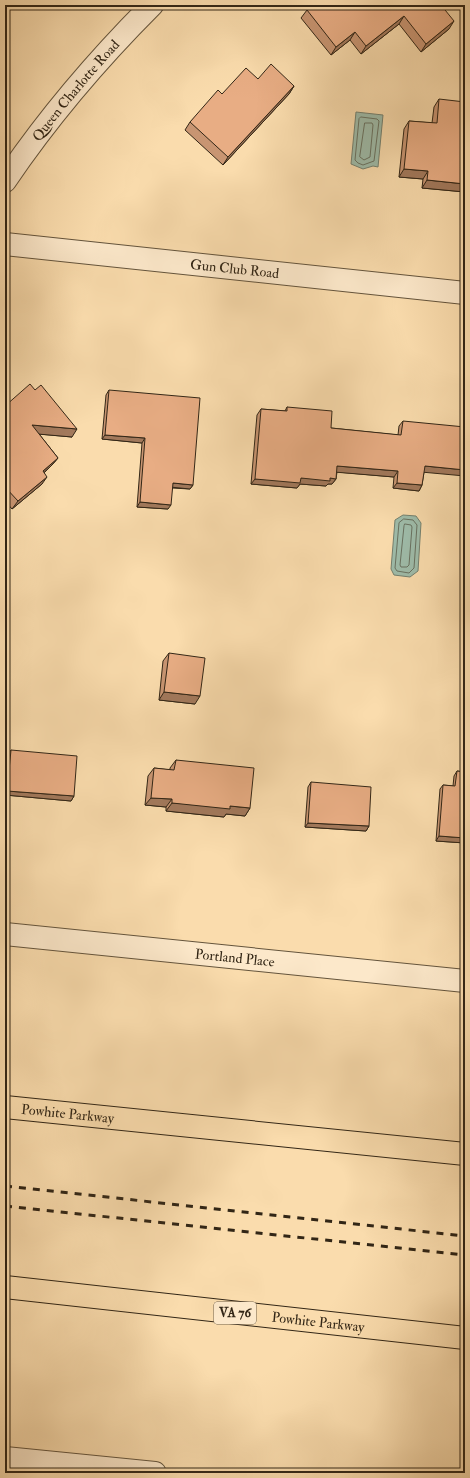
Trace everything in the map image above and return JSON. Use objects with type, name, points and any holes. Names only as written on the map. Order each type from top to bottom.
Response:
[{"type":"highway","name":"Powhite Parkway","points":[[5,1107],[465,1154]]},
{"type":"highway","name":"Powhite Parkway","points":[[5,1287],[465,1338]]},
{"type":"street","name":"Queen Charlotte Road","points":[[5,181],[30,144],[114,43],[152,5]]},
{"type":"street","name":"Gun Club Road","points":[[5,244],[465,293]]},
{"type":"street","name":"Portland Place","points":[[5,934],[465,980]]},
{"type":"street","points":[[5,1458],[155,1473]]},
{"type":"water","points":[[356,112],[383,115],[378,167],[373,166],[363,169],[351,164]]},
{"type":"water","points":[[403,515],[416,516],[421,523],[418,571],[410,577],[394,575],[391,569],[395,520]]},
{"type":"building","points":[[313,5],[441,5],[454,21],[426,44],[404,16],[366,46],[355,32],[336,47],[307,10]]},
{"type":"building","points":[[271,64],[294,86],[228,157],[190,122],[218,90],[222,94],[246,68],[258,79]]},
{"type":"building","points":[[439,99],[465,102],[465,184],[427,180],[428,171],[404,169],[409,121],[437,123]]},
{"type":"building","points":[[30,384],[35,390],[41,385],[77,429],[32,425],[58,458],[43,471],[47,477],[18,501],[5,487],[5,416],[8,413],[5,410],[5,406]]},
{"type":"building","points":[[109,390],[200,398],[193,485],[173,483],[171,505],[140,502],[145,438],[105,435]]},
{"type":"building","points":[[287,407],[332,411],[331,428],[401,435],[403,421],[465,427],[465,470],[425,466],[422,485],[397,483],[398,471],[337,466],[336,479],[330,478],[330,481],[301,478],[300,483],[255,479],[261,409],[287,411]]},
{"type":"building","points":[[169,653],[205,658],[200,696],[164,692]]},
{"type":"building","points":[[11,750],[77,756],[74,796],[7,791]]},
{"type":"building","points":[[176,760],[254,768],[250,808],[230,806],[230,809],[172,803],[172,799],[151,798],[154,768],[174,770]]},
{"type":"building","points":[[457,771],[465,772],[465,838],[439,836],[443,785],[455,786]]},
{"type":"building","points":[[311,782],[371,787],[369,826],[308,823]]},
{"type":"railway","points":[[5,1186],[465,1236]]},
{"type":"railway","points":[[5,1206],[465,1255]]}]
